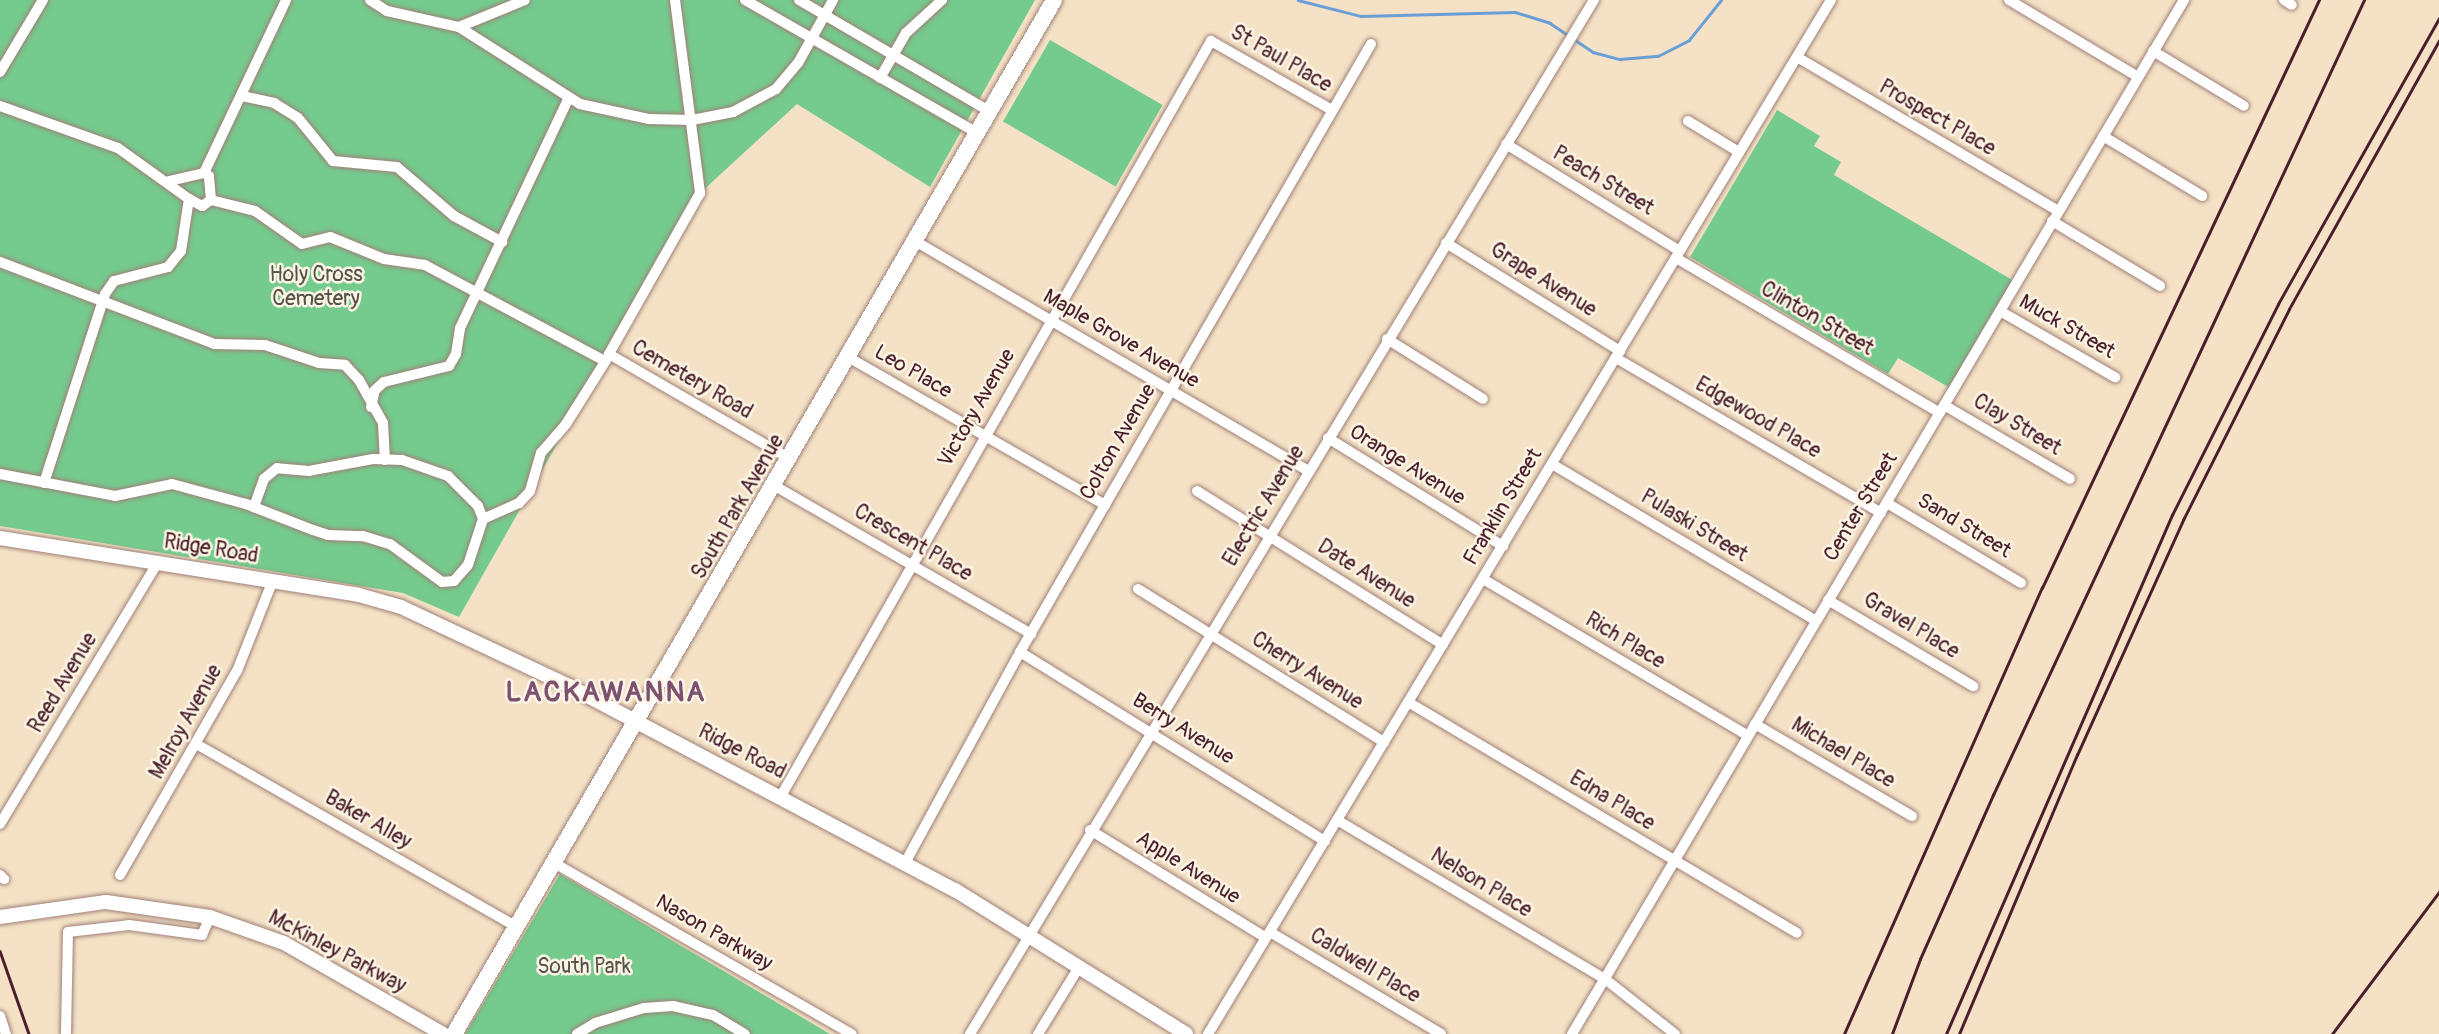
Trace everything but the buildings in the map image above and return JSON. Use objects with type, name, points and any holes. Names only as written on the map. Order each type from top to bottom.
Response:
[{"type":"main road","name":"South Park Avenue","points":[[454,1034],[519,928],[1054,0]]},
{"type":"main road","name":"Ridge Road","points":[[0,538],[273,580],[359,595],[401,607],[637,722],[905,863],[1027,934],[1186,1034]]},
{"type":"main road","name":"McKinley Parkway","points":[[0,917],[106,902],[210,917],[284,943],[443,1034]]},
{"type":"street","points":[[0,72],[43,0]]},
{"type":"street","points":[[204,173],[286,0]]},
{"type":"street","points":[[370,0],[387,11],[459,27],[580,104],[649,119],[692,120],[733,112],[776,89],[813,38],[833,0]]},
{"type":"street","points":[[459,27],[526,0]]},
{"type":"street","points":[[484,519],[519,503],[530,491],[541,453],[566,424],[609,357],[701,193],[675,0]]},
{"type":"street","points":[[745,0],[977,133]]},
{"type":"street","points":[[799,0],[989,111]]},
{"type":"street","points":[[880,78],[919,18],[942,0]]},
{"type":"street","name":"Electric Avenue","points":[[970,1034],[1027,934],[1594,0]]},
{"type":"street","name":"Franklin Street","points":[[1208,1034],[1831,0]]},
{"type":"street","points":[[2009,0],[2138,76]]},
{"type":"street","name":"Center Street","points":[[1573,1034],[2184,0]]},
{"type":"street","name":"St Paul Place","points":[[1211,41],[1332,110]]},
{"type":"street","name":"Victory Avenue","points":[[781,796],[910,563],[1211,41]]},
{"type":"street","name":"Colton Avenue","points":[[905,863],[1020,653],[1371,44]]},
{"type":"street","points":[[2153,51],[2244,106]]},
{"type":"street","name":"Prospect Place","points":[[1797,57],[2058,211]]},
{"type":"street","points":[[242,96],[274,103],[298,118],[333,161],[397,167],[454,216],[502,242]]},
{"type":"street","points":[[370,407],[375,390],[384,382],[449,366],[478,294],[569,97]]},
{"type":"street","points":[[0,106],[118,148],[169,181],[188,199],[181,251],[168,267],[114,281],[103,301],[44,483]]},
{"type":"street","points":[[1688,121],[1740,152]]},
{"type":"street","points":[[2103,136],[2202,196]]},
{"type":"street","name":"Peach Street","points":[[1506,144],[1678,255]]},
{"type":"street","points":[[169,181],[204,173],[209,176],[206,203],[187,218]]},
{"type":"street","name":"Cemetery Road","points":[[188,199],[255,211],[302,244],[331,237],[351,242],[384,259],[425,265],[478,294],[609,357],[790,459]]},
{"type":"street","points":[[2052,221],[2160,286]]},
{"type":"street","name":"Maple Grove Avenue","points":[[915,241],[1308,471]]},
{"type":"street","name":"Grape Avenue","points":[[1446,243],[1618,354]]},
{"type":"street","name":"Clinton Street","points":[[1678,255],[1942,409]]},
{"type":"street","points":[[0,262],[215,344],[265,345],[319,363],[345,365],[359,380],[370,407],[383,424],[385,460]]},
{"type":"street","name":"Muck Street","points":[[2000,311],[2115,377]]},
{"type":"street","points":[[1387,340],[1483,399]]},
{"type":"street","name":"Edgewood Place","points":[[1618,354],[1881,513]]},
{"type":"street","name":"Leo Place","points":[[849,357],[1105,505]]},
{"type":"street","name":"Clay Street","points":[[1942,409],[2070,479]]},
{"type":"street","name":"Orange Avenue","points":[[1328,438],[1503,546]]},
{"type":"street","points":[[0,474],[115,496],[172,484],[254,508],[328,535],[363,536],[390,544],[442,582],[454,581],[467,565],[484,519],[478,506],[435,468],[385,460],[309,471],[277,468],[264,480],[254,508]]},
{"type":"street","name":"Pulaski Street","points":[[1552,464],[1816,621]]},
{"type":"street","name":"Crescent Place","points":[[775,486],[1031,634]]},
{"type":"street","name":"Date Avenue","points":[[1198,491],[1443,645]]},
{"type":"street","name":"Sand Street","points":[[1887,503],[2021,583]]},
{"type":"street","name":"Reed Avenue","points":[[0,824],[158,562]]},
{"type":"street","name":"Rich Place","points":[[1483,579],[1748,736]]},
{"type":"street","name":"Melroy Avenue","points":[[120,875],[198,744],[237,671],[273,580]]},
{"type":"street","name":"Cherry Avenue","points":[[1139,589],[1384,742]]},
{"type":"street","name":"Gravel Place","points":[[1828,600],[1973,686]]},
{"type":"street","name":"Berry Avenue","points":[[1020,653],[1325,841]]},
{"type":"street","name":"Edna Place","points":[[1408,702],[1797,933]]},
{"type":"street","name":"Michael Place","points":[[1755,724],[1912,816]]},
{"type":"street","name":"Baker Alley","points":[[198,744],[519,928]]},
{"type":"street","name":"Nelson Place","points":[[1337,820],[1605,979],[1675,1034]]},
{"type":"street","name":"Apple Avenue","points":[[1090,830],[1268,935]]},
{"type":"street","name":"Nason Parkway","points":[[556,864],[852,1034]]},
{"type":"street","points":[[66,1034],[68,932],[129,925],[202,934],[210,917]]},
{"type":"street","name":"Caldwell Place","points":[[1268,935],[1441,1034]]},
{"type":"street","points":[[1038,1034],[1079,967]]},
{"type":"street","points":[[577,1034],[594,1023],[644,1008],[673,1006],[713,1015],[746,1034]]},
{"type":"street","points":[[0,1016],[6,1034]]},
{"type":"green space","name":"Holy Cross Cemetery","points":[[0,0],[1035,0],[930,187],[797,104],[698,195],[459,617],[403,593],[0,526]]},
{"type":"green space","points":[[1050,40],[1163,105],[1116,186],[1003,121]]},
{"type":"green space","points":[[1777,110],[1820,136],[1814,146],[1841,162],[1834,175],[2014,281],[1950,388],[1898,358],[1888,374],[1690,257]]},
{"type":"green space","name":"South Park","points":[[560,874],[830,1034],[465,1034]]},
{"type":"waterway","points":[[1298,0],[1361,16],[1515,12],[1550,23],[1593,52],[1620,59],[1658,56],[1689,40],[1721,0]]},
{"type":"railway","points":[[1844,1034],[2042,588],[2319,0]]},
{"type":"railway","points":[[1892,1034],[1920,959],[1993,795],[2364,0]]},
{"type":"railway","points":[[1946,1034],[2172,515],[2278,304],[2439,18]]},
{"type":"railway","points":[[1959,1034],[2077,755],[2183,520],[2289,309],[2439,41]]},
{"type":"railway","points":[[2332,1034],[2439,892]]},
{"type":"railway","points":[[0,951],[29,1034]]},
{"type":"district","name":"LACKAWANNA","points":[[606,693]]}]
